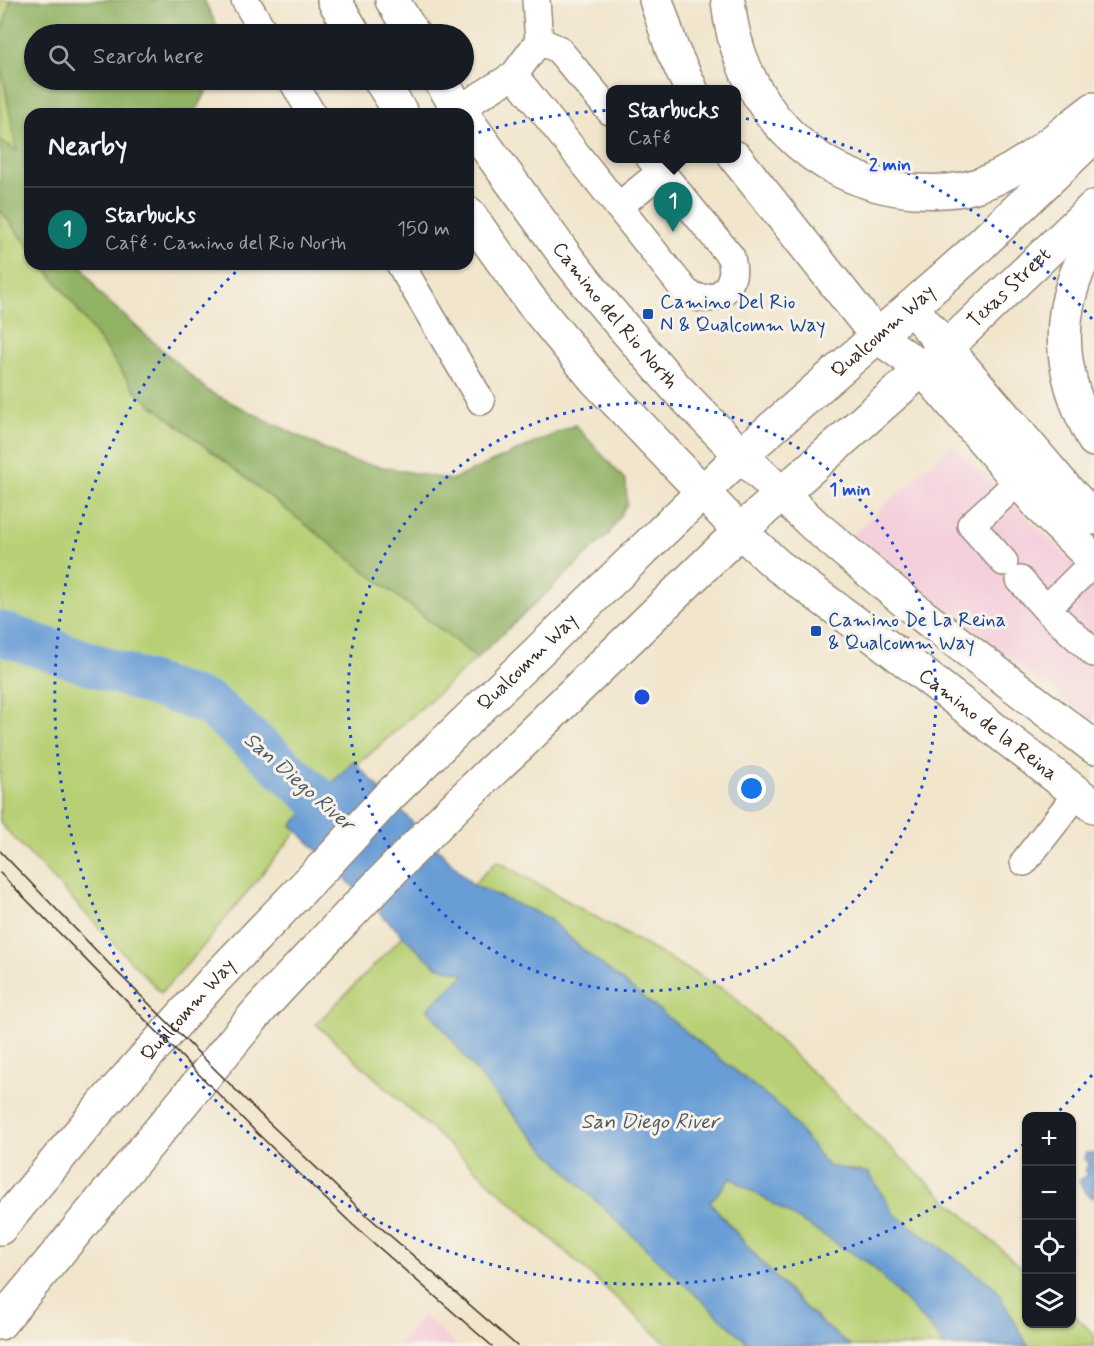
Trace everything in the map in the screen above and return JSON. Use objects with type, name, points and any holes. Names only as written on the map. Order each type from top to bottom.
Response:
[{"type":"main road","points":[[334,0],[348,24]]},
{"type":"main road","points":[[392,0],[406,24]]},
{"type":"main road","points":[[656,0],[672,49],[689,85]]},
{"type":"main road","points":[[728,0],[732,30],[743,63],[770,112],[796,142],[813,156],[833,169],[865,182],[920,191],[961,190],[979,185],[1004,174],[1032,156],[1094,109]]},
{"type":"main road","points":[[386,90],[398,108]]},
{"type":"main road","name":"Camino del Rio North","points":[[447,90],[458,108]]},
{"type":"main road","name":"Camino del Rio North","points":[[474,130],[560,250],[600,300],[676,388],[780,493]]},
{"type":"main road","name":"Qualcomm Way","points":[[0,1228],[102,1106],[214,980],[387,798],[701,492],[973,252],[1094,136]]},
{"type":"main road","points":[[740,163],[877,336],[934,358],[1094,518]]},
{"type":"main road","name":"Texas Street","points":[[934,358],[1094,207]]},
{"type":"main road","points":[[474,222],[567,346],[623,411],[740,531]]},
{"type":"main road","points":[[1094,239],[1077,272],[1070,292],[1065,356],[1074,398],[1094,440]]},
{"type":"main road","points":[[911,308],[934,358],[1019,482],[1094,561]]},
{"type":"main road","points":[[0,1323],[285,981],[487,774],[522,743],[740,531],[934,358]]},
{"type":"main road","points":[[780,493],[814,525],[928,620],[1094,747]]},
{"type":"main road","name":"Camino de la Reina","points":[[740,531],[777,565],[884,644],[1086,800]]},
{"type":"lane","points":[[245,0],[259,24]]},
{"type":"lane","points":[[472,108],[514,75],[539,41],[536,0]]},
{"type":"lane","points":[[539,41],[558,49],[606,106]]},
{"type":"lane","points":[[514,75],[686,292],[696,299],[706,300],[723,292],[732,277],[731,257],[655,165],[619,206]]},
{"type":"lane","points":[[298,90],[308,108]]},
{"type":"lane","points":[[404,270],[481,401]]},
{"type":"lane","points":[[1019,482],[971,525],[1046,609],[1094,653]]},
{"type":"lane","points":[[1046,609],[1094,561]]},
{"type":"lane","points":[[1024,862],[1086,800]]},
{"type":"shaded area","points":[[952,444],[1094,583],[1094,722],[850,537]]},
{"type":"shaded area","points":[[423,1315],[457,1346],[397,1346]]},
{"type":"green space","points":[[0,0],[11,0],[0,38]]},
{"type":"green space","points":[[11,0],[204,0],[216,24],[24,24],[24,90],[207,90],[198,108],[24,108],[24,240],[0,210],[0,140],[17,151],[0,62],[0,38]]},
{"type":"green space","points":[[0,62],[18,152],[0,140]]},
{"type":"green space","points":[[0,210],[24,240],[24,270],[47,270],[138,394],[477,658],[333,787],[200,950],[161,993],[0,823]]},
{"type":"green space","points":[[47,270],[85,270],[99,293],[208,391],[347,460],[451,480],[575,425],[626,481],[627,504],[609,534],[477,658],[138,394]]},
{"type":"green space","points":[[497,861],[730,993],[899,1156],[1022,1268],[1022,1328],[1076,1328],[1076,1317],[1094,1334],[1094,1346],[851,1346],[812,1314],[776,1278],[710,1202],[473,885]]},
{"type":"green space","points":[[403,936],[436,966],[466,974],[428,1009],[505,1107],[657,1259],[751,1346],[669,1346],[316,1024]]},
{"type":"water","name":"San Diego River","points":[[353,761],[473,885],[547,917],[581,948],[782,1108],[828,1166],[869,1173],[894,1214],[995,1287],[1028,1346],[944,1346],[931,1328],[870,1264],[731,1178],[710,1202],[794,1297],[851,1346],[751,1346],[566,1171],[497,1097],[467,1060],[428,1008],[465,974],[436,966],[292,825]]},
{"type":"water","points":[[1086,1153],[1094,1154],[1094,1199],[1084,1191],[1079,1181],[1088,1174],[1085,1171],[1089,1163],[1084,1159]]},
{"type":"waterway","name":"San Diego River","points":[[0,633],[210,704],[362,837]]},
{"type":"tram line","points":[[0,851],[118,973],[267,1121],[363,1212],[517,1346]]},
{"type":"tram line","points":[[0,873],[257,1133],[353,1225],[492,1346]]},
{"type":"place","name":"Starbucks","points":[[673,232]]},
{"type":"place","name":"Camino Del Rio N & Qualcomm Way","points":[[648,314]]},
{"type":"place","name":"Camino De La Reina & Qualcomm Way","points":[[816,631]]}]
